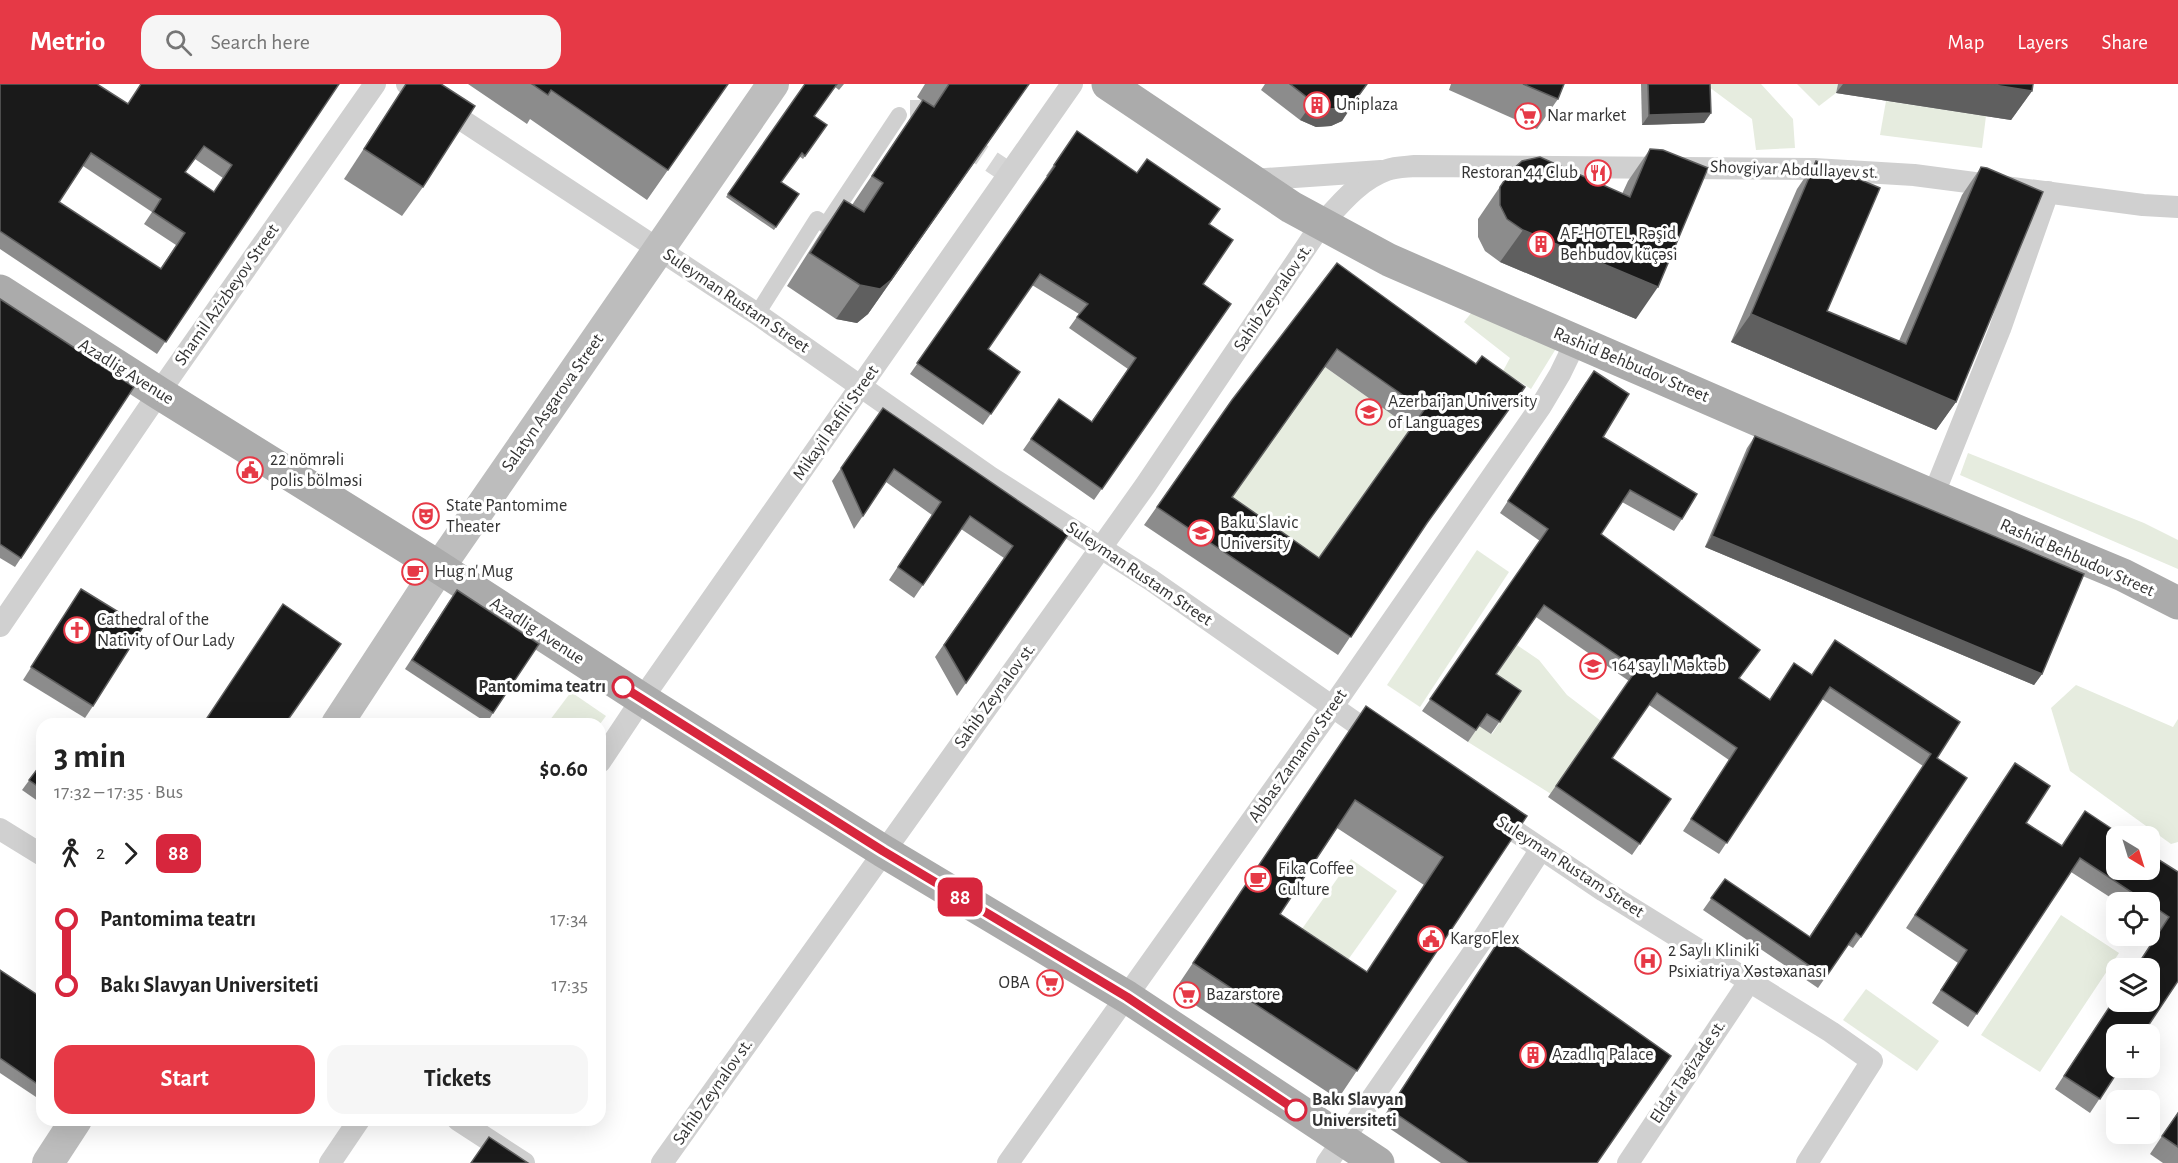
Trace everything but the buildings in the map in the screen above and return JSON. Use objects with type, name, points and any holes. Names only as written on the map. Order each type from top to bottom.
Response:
[{"type":"main road","name":"Salatyn Asgarova Street","points":[[341,718],[439,567],[773,84]]},
{"type":"main road","name":"Rashid Behbudov Street","points":[[1108,84],[1321,225],[1389,260],[1933,496],[2123,575],[2178,603]]},
{"type":"main road","name":"Azadlig Avenue","points":[[0,291],[439,567],[642,699],[883,851],[1127,997],[1335,1152],[1378,1163]]},
{"type":"main road","points":[[48,1163],[72,1126]]},
{"type":"street","name":"Shamil Azizbeyov Street","points":[[0,626],[159,393],[375,84]]},
{"type":"street","name":"Suleyman Rustam Street","points":[[407,84],[757,314],[990,477],[1101,547],[1398,752]]},
{"type":"street","name":"Mikayil Rafili Street","points":[[606,753],[1072,84]]},
{"type":"street","points":[[757,314],[817,219],[826,225],[899,115]]},
{"type":"street","name":"Shovgiyar Abdullayev st.","points":[[1321,225],[1358,186],[1387,170],[1415,166],[1814,169],[1914,175],[2142,205],[2178,207]]},
{"type":"street","points":[[1251,180],[1387,170]]},
{"type":"street","points":[[1933,496],[2000,329],[2048,192]]},
{"type":"street","name":"Sahib Zeynalov st.","points":[[662,1163],[1101,547],[1265,311],[1321,225]]},
{"type":"street","name":"Abbas Zamanov Street","points":[[1008,1163],[1333,706],[1541,406],[1576,341]]},
{"type":"street","name":"Suleyman Rustam Street","points":[[1474,804],[1749,982],[1831,1032],[1872,1061],[1808,1163]]},
{"type":"street","points":[[0,829],[36,851]]},
{"type":"street","points":[[1335,1152],[1484,937],[1541,849]]},
{"type":"street","name":"Eldar Tagizade st.","points":[[1628,1163],[1749,982]]},
{"type":"street","points":[[330,1163],[355,1126]]},
{"type":"street","points":[[467,1126],[524,1163]]},
{"type":"shaded area","points":[[1705,84],[1761,84],[1793,119],[1795,148],[1756,150],[1752,119]]},
{"type":"shaded area","points":[[1797,84],[1838,84],[1836,93],[1819,106]]},
{"type":"shaded area","points":[[1886,101],[1986,116],[1982,148],[1880,135]]},
{"type":"shaded area","points":[[1472,312],[1557,347],[1531,389],[1503,371],[1510,358],[1464,322]]},
{"type":"shaded area","points":[[1325,367],[1411,428],[1306,576],[1219,515]]},
{"type":"shaded area","points":[[1968,453],[2144,523],[2178,540],[2178,569],[1960,475]]},
{"type":"shaded area","points":[[1477,550],[1509,572],[1420,707],[1387,685]]},
{"type":"shaded area","points":[[1517,645],[1539,660],[1567,695],[1601,721],[1551,794],[1468,742],[1479,726],[1492,734],[1513,703],[1488,686]]},
{"type":"shaded area","points":[[2076,685],[2173,727],[2178,719],[2178,842],[2171,844],[2160,836],[2160,826],[2146,826],[2070,771],[2051,708]]},
{"type":"shaded area","points":[[571,692],[606,716],[604,718],[552,718]]},
{"type":"shaded area","points":[[1351,859],[1397,891],[1340,971],[1295,939]]},
{"type":"shaded area","points":[[2061,915],[2119,953],[2116,958],[2106,958],[2106,973],[2040,1072],[1981,1035]]},
{"type":"shaded area","points":[[1866,989],[1939,1041],[1917,1071],[1843,1020]]},
{"type":"tunnel","points":[[921,100],[921,114],[1010,174]]},
{"type":"bus line","name":"88","points":[[623,687],[883,851],[1127,997],[1296,1110]]},
{"type":"place","name":"Uniplaza","points":[[1317,105]]},
{"type":"place","name":"Nar market","points":[[1528,116]]},
{"type":"place","name":"Restoran 44 Club","points":[[1598,173]]},
{"type":"place","name":"AF-HOTEL, Rəşid Behbudov küçəsi","points":[[1541,244]]},
{"type":"place","name":"Azerbaijan University of Languages","points":[[1369,412]]},
{"type":"place","name":"22 nömrəli polis bölməsi","points":[[250,470]]},
{"type":"place","name":"State Pantomime Theater","points":[[426,516]]},
{"type":"place","name":"Baku Slavic University","points":[[1201,533]]},
{"type":"place","name":"Hug n' Mug","points":[[415,572]]},
{"type":"place","name":"Cathedral of the Nativity of Our Lady","points":[[77,630]]},
{"type":"place","name":"164 saylı Məktəb","points":[[1593,666]]},
{"type":"place","name":"Pantomima teatrı","points":[[623,687]]},
{"type":"place","name":"Fika Coffee Culture","points":[[1258,879]]},
{"type":"place","name":"KargoFlex","points":[[1431,939]]},
{"type":"place","name":"2 Saylı Kliniki Psixiatriya Xəstəxanası","points":[[1648,961]]},
{"type":"place","name":"OBA","points":[[1050,983]]},
{"type":"place","name":"Bazarstore","points":[[1187,995]]},
{"type":"place","name":"Azadlıq Palace","points":[[1533,1055]]},
{"type":"place","name":"Bakı Slavyan Universiteti","points":[[1296,1110]]}]
